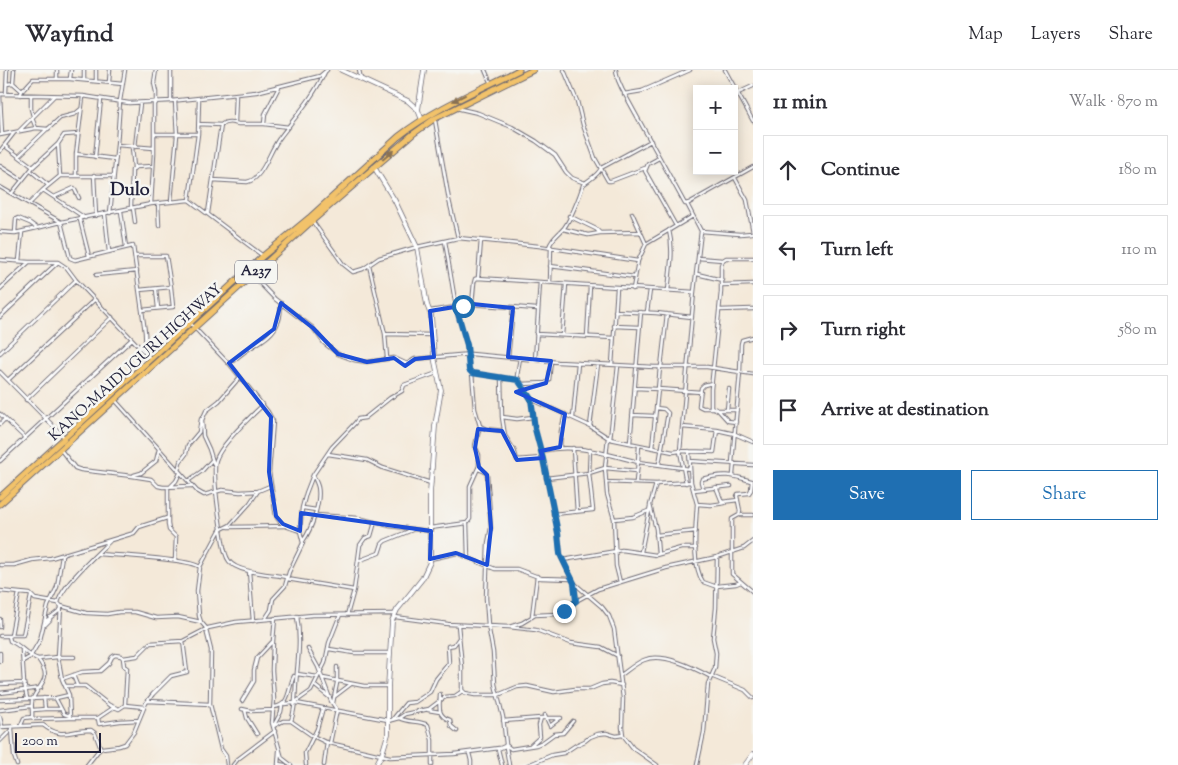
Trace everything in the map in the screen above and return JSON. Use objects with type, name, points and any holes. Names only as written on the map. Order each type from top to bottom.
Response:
[{"type":"highway","name":"KANO-MAIDUGURI HIGHWAY","points":[[0,497],[189,322],[309,218],[398,137],[456,99],[518,70]]},
{"type":"highway","name":"KANO-MAIDUGURI HIGHWAY","points":[[0,504],[252,275],[413,134],[434,118],[533,70]]},
{"type":"street","points":[[6,94],[7,70]]},
{"type":"street","points":[[12,83],[14,70]]},
{"type":"street","points":[[57,70],[57,79]]},
{"type":"street","points":[[70,70],[70,79]]},
{"type":"street","points":[[84,70],[84,80]]},
{"type":"street","points":[[96,70],[96,80]]},
{"type":"street","points":[[109,82],[110,70]]},
{"type":"street","points":[[110,213],[120,101],[125,70]]},
{"type":"street","points":[[151,204],[154,166],[156,92],[154,84],[156,70]]},
{"type":"street","points":[[171,70],[176,135],[171,201]]},
{"type":"street","points":[[341,70],[408,101],[418,110],[422,120]]},
{"type":"street","points":[[359,70],[361,79]]},
{"type":"street","points":[[418,110],[424,70]]},
{"type":"street","points":[[485,70],[491,84]]},
{"type":"street","points":[[564,70],[577,101],[583,125],[595,158],[608,180],[610,181],[646,168],[659,158]]},
{"type":"street","points":[[616,70],[624,94],[701,231],[680,451],[686,482]]},
{"type":"street","points":[[624,94],[642,91],[690,70]]},
{"type":"street","points":[[726,70],[734,85]]},
{"type":"street","points":[[48,129],[36,128],[1,135],[0,95],[83,96],[155,103],[236,95],[320,76],[326,71]]},
{"type":"street","points":[[214,180],[252,181],[258,175],[281,136],[320,85],[326,71]]},
{"type":"street","points":[[20,95],[33,79],[96,80],[122,84]]},
{"type":"street","points":[[7,84],[12,83],[22,91]]},
{"type":"street","points":[[264,124],[265,114],[280,86]]},
{"type":"street","points":[[753,86],[738,93],[753,121]]},
{"type":"street","points":[[31,95],[31,112],[36,128]]},
{"type":"street","points":[[235,122],[236,95]]},
{"type":"street","points":[[0,151],[15,133],[54,96]]},
{"type":"street","points":[[76,175],[76,154],[83,96]]},
{"type":"street","points":[[95,157],[101,99]]},
{"type":"street","points":[[190,200],[199,124],[199,99]]},
{"type":"street","points":[[135,222],[132,208],[134,147],[140,103]]},
{"type":"street","points":[[454,108],[478,112],[512,127],[556,155],[566,172],[572,178],[585,184]]},
{"type":"street","points":[[19,156],[60,118],[75,114],[81,109]]},
{"type":"street","points":[[434,118],[458,238]]},
{"type":"street","points":[[199,124],[221,125],[235,122],[238,124],[264,124],[289,127]]},
{"type":"street","points":[[208,214],[221,125]]},
{"type":"street","points":[[12,193],[33,167],[67,134],[78,134]]},
{"type":"street","points":[[154,134],[198,134]]},
{"type":"street","points":[[550,283],[550,247],[553,238],[563,229],[585,184],[601,168],[651,141]]},
{"type":"street","points":[[58,144],[60,176]]},
{"type":"street","points":[[116,145],[154,148]]},
{"type":"street","points":[[5,146],[33,167]]},
{"type":"street","points":[[76,154],[115,159]]},
{"type":"street","points":[[0,166],[22,180]]},
{"type":"street","points":[[134,168],[154,166]]},
{"type":"street","points":[[374,167],[395,201],[418,247],[430,311],[434,357],[441,390],[435,426],[431,483],[430,559],[422,579],[394,616],[389,653],[388,734],[382,754],[376,765]]},
{"type":"street","points":[[687,204],[753,167]]},
{"type":"street","points":[[646,168],[645,171],[676,226]]},
{"type":"street","points":[[31,171],[48,185]]},
{"type":"street","points":[[94,175],[96,216]]},
{"type":"street","points":[[30,204],[48,185],[60,176],[113,176]]},
{"type":"street","points":[[701,231],[740,234],[753,232],[747,200],[735,178]]},
{"type":"street","points":[[0,187],[61,222],[70,258],[75,260],[133,246],[146,353]]},
{"type":"street","points":[[54,197],[74,188],[79,198]]},
{"type":"street","points":[[43,190],[86,218]]},
{"type":"street","points":[[0,232],[22,232],[151,204],[190,200],[263,256]]},
{"type":"street","points":[[158,203],[159,226]]},
{"type":"street","points":[[121,210],[126,247]]},
{"type":"street","points":[[632,213],[646,244]]},
{"type":"street","points":[[105,214],[109,252]]},
{"type":"street","points":[[569,216],[600,233]]},
{"type":"street","points":[[633,289],[638,261],[646,244],[693,216]]},
{"type":"street","points":[[15,233],[15,222],[18,218],[37,228]]},
{"type":"street","points":[[80,220],[89,256]]},
{"type":"street","points":[[312,222],[348,269],[353,272],[363,269],[379,258],[458,238],[550,247],[638,261]]},
{"type":"street","points":[[563,229],[588,234],[640,232]]},
{"type":"street","points":[[668,290],[672,258],[669,230]]},
{"type":"street","points":[[19,262],[22,232]]},
{"type":"street","points":[[472,304],[474,283],[475,279],[478,278],[481,240]]},
{"type":"street","points":[[445,241],[456,307],[467,345],[469,370],[472,373],[474,409],[480,426],[475,443],[480,461],[470,483],[471,517],[467,523],[468,558]]},
{"type":"street","points":[[134,256],[166,256],[174,306],[141,310]]},
{"type":"street","points":[[698,258],[723,260],[726,258],[753,258]]},
{"type":"street","points":[[0,260],[58,262],[68,268],[94,300],[150,358]]},
{"type":"street","points":[[712,408],[712,383],[722,285],[721,264],[723,260]]},
{"type":"street","points":[[0,289],[29,262]]},
{"type":"street","points":[[0,317],[58,262]]},
{"type":"street","points":[[369,265],[385,334],[388,358]]},
{"type":"street","points":[[550,266],[635,277]]},
{"type":"street","points":[[96,275],[136,271]]},
{"type":"street","points":[[696,274],[722,280]]},
{"type":"street","points":[[252,275],[281,303],[313,328],[324,343],[338,354],[354,360],[367,362],[394,358],[407,364],[415,359],[467,355],[612,365],[714,368],[753,374]]},
{"type":"street","points":[[478,278],[694,292]]},
{"type":"street","points":[[0,353],[76,280]]},
{"type":"street","points":[[535,360],[540,282]]},
{"type":"street","points":[[562,335],[566,284]]},
{"type":"street","points":[[722,285],[753,284]]},
{"type":"street","points":[[587,337],[590,286]]},
{"type":"street","points":[[139,290],[171,287]]},
{"type":"street","points":[[156,288],[158,308]]},
{"type":"street","points":[[612,365],[617,288]]},
{"type":"street","points":[[647,312],[650,290]]},
{"type":"street","points":[[8,380],[94,300]]},
{"type":"street","points":[[229,363],[266,339],[279,321],[281,303]]},
{"type":"street","points":[[430,311],[472,304],[538,309]]},
{"type":"street","points":[[508,357],[512,308]]},
{"type":"street","points":[[719,310],[753,309]]},
{"type":"street","points":[[615,311],[692,317]]},
{"type":"street","points":[[630,443],[640,312]]},
{"type":"street","points":[[652,448],[667,314]]},
{"type":"street","points":[[26,400],[112,317]]},
{"type":"street","points":[[189,322],[229,363],[263,405],[273,421],[269,463],[270,486],[276,516],[278,521],[300,531]]},
{"type":"street","points":[[614,326],[639,327]]},
{"type":"street","points":[[385,334],[432,335]]},
{"type":"street","points":[[536,334],[614,338]]},
{"type":"street","points":[[733,475],[741,344],[742,340],[753,337]]},
{"type":"street","points":[[0,461],[132,339]]},
{"type":"street","points":[[520,358],[517,371],[518,380],[531,399],[533,417],[558,533],[560,554],[574,583],[576,601]]},
{"type":"street","points":[[521,384],[546,383],[551,361]]},
{"type":"street","points":[[573,418],[578,363]]},
{"type":"street","points":[[590,426],[598,364]]},
{"type":"street","points":[[618,365],[605,468],[608,496],[614,520],[616,566],[620,582]]},
{"type":"street","points":[[0,372],[65,438]]},
{"type":"street","points":[[303,541],[300,531],[302,508],[306,493],[313,475],[332,447],[358,420],[365,418],[402,391],[404,385],[437,373]]},
{"type":"street","points":[[472,373],[518,380]]},
{"type":"street","points":[[175,560],[176,537],[169,530],[167,518],[169,487],[176,481],[180,462],[186,454],[188,445],[199,432],[200,420],[206,411],[220,401],[240,377]]},
{"type":"street","points":[[501,377],[504,431],[517,460],[543,458]]},
{"type":"street","points":[[712,383],[704,385],[699,406],[718,410],[737,410]]},
{"type":"street","points":[[634,388],[701,392]]},
{"type":"street","points":[[727,410],[729,389]]},
{"type":"street","points":[[114,399],[179,472],[197,491],[204,495],[222,490],[258,491],[270,486]]},
{"type":"street","points":[[531,399],[590,426],[609,438],[673,452],[714,452],[717,430]]},
{"type":"street","points":[[263,405],[241,425],[215,462],[221,530],[228,561],[249,571],[354,590]]},
{"type":"street","points":[[656,408],[667,410],[668,413],[659,465]]},
{"type":"street","points":[[718,410],[728,421],[736,422]]},
{"type":"street","points":[[0,414],[25,438]]},
{"type":"street","points":[[560,447],[561,430],[565,414]]},
{"type":"street","points":[[632,415],[656,416]]},
{"type":"street","points":[[502,417],[533,417]]},
{"type":"street","points":[[202,418],[203,436],[210,449],[215,469]]},
{"type":"street","points":[[0,424],[5,419]]},
{"type":"street","points":[[480,426],[486,429],[504,431]]},
{"type":"street","points":[[682,427],[717,430],[735,434],[753,442]]},
{"type":"street","points":[[636,482],[639,445]]},
{"type":"street","points":[[541,451],[560,447],[590,450],[638,462],[690,469]]},
{"type":"street","points":[[572,448],[577,512]]},
{"type":"street","points":[[60,449],[75,468],[151,480],[158,486],[193,486]]},
{"type":"street","points":[[132,476],[156,461],[159,449]]},
{"type":"street","points":[[553,514],[593,510],[589,473],[590,450]]},
{"type":"street","points":[[689,451],[691,482],[697,504],[696,561],[699,574],[703,582],[717,586],[741,582]]},
{"type":"street","points":[[328,454],[367,460],[382,468],[431,483]]},
{"type":"street","points":[[188,481],[202,471],[212,460]]},
{"type":"street","points":[[690,461],[753,465]]},
{"type":"street","points":[[546,478],[589,473],[605,468],[637,472]]},
{"type":"street","points":[[478,469],[484,471],[487,475],[491,528],[487,565],[486,598],[488,625],[495,684],[503,721],[509,765]]},
{"type":"street","points":[[703,489],[702,478],[720,474],[733,475],[752,481],[749,493],[738,494],[739,515]]},
{"type":"street","points":[[265,619],[271,610],[273,599],[285,586],[315,515],[319,489],[313,475]]},
{"type":"street","points":[[606,482],[656,484],[691,482]]},
{"type":"street","points":[[641,552],[648,511],[656,484]]},
{"type":"street","points":[[694,490],[731,486]]},
{"type":"street","points":[[716,487],[720,498],[725,502]]},
{"type":"street","points":[[227,765],[210,704],[211,650],[206,629],[201,622],[197,591],[200,567],[221,530],[230,525],[258,491]]},
{"type":"street","points":[[697,504],[711,506],[738,500]]},
{"type":"street","points":[[650,505],[658,554]]},
{"type":"street","points":[[302,508],[316,510]]},
{"type":"street","points":[[614,520],[634,517],[648,511]]},
{"type":"street","points":[[315,515],[358,518],[413,530],[467,523]]},
{"type":"street","points":[[753,515],[739,515],[732,519],[731,552],[732,574],[753,592]]},
{"type":"street","points":[[0,566],[62,555],[112,540],[134,532],[139,527],[167,518]]},
{"type":"street","points":[[347,615],[354,590],[362,542],[371,536],[375,522]]},
{"type":"street","points":[[225,528],[286,526]]},
{"type":"street","points":[[358,562],[378,554],[385,541],[413,530]]},
{"type":"street","points":[[656,535],[696,531]]},
{"type":"street","points":[[70,717],[69,695],[62,679],[58,657],[60,608],[58,603],[67,587],[112,540]]},
{"type":"street","points":[[746,547],[753,541]]},
{"type":"street","points":[[509,627],[522,623],[532,616],[558,614],[598,589],[666,568],[717,557],[746,547],[753,547]]},
{"type":"street","points":[[563,560],[626,550],[658,554],[681,548],[696,548]]},
{"type":"street","points":[[430,559],[456,553],[499,570],[521,569],[537,576],[572,579]]},
{"type":"street","points":[[98,554],[175,560],[197,564],[200,567]]},
{"type":"street","points":[[44,626],[57,587],[62,555]]},
{"type":"street","points":[[697,765],[704,732],[706,692],[715,668],[716,653],[713,632],[717,586],[717,557]]},
{"type":"street","points":[[249,571],[254,621]]},
{"type":"street","points":[[532,616],[537,576]]},
{"type":"street","points":[[574,583],[602,607],[609,616],[614,629],[622,685],[623,735],[633,748],[657,765]]},
{"type":"street","points":[[0,592],[31,594],[35,599],[58,603]]},
{"type":"street","points":[[19,593],[10,641],[17,643],[30,657],[38,659],[74,657]]},
{"type":"street","points":[[0,636],[23,635],[31,594]]},
{"type":"street","points":[[60,608],[86,613],[135,612],[156,618],[178,616],[201,622]]},
{"type":"street","points":[[23,661],[30,657],[37,648],[46,619],[60,608]]},
{"type":"street","points":[[257,734],[244,710],[274,707],[295,702],[310,693],[325,663],[340,615]]},
{"type":"street","points":[[62,679],[72,675],[100,671],[115,655],[123,658],[137,656],[150,643],[183,641],[206,629],[236,622],[298,616],[394,616],[458,625],[488,625],[536,630],[571,643],[600,647],[618,656]]},
{"type":"street","points":[[291,721],[295,702],[299,635],[298,616]]},
{"type":"street","points":[[275,618],[273,641],[274,731],[282,758],[291,765]]},
{"type":"street","points":[[0,619],[0,627]]},
{"type":"street","points":[[295,702],[389,720],[399,718],[405,714],[427,710],[445,697],[458,695],[462,690],[458,625]]},
{"type":"street","points":[[389,720],[406,703],[415,702],[430,692],[436,679],[449,663],[448,646],[454,645],[459,638]]},
{"type":"street","points":[[87,765],[106,746],[122,746],[125,744],[134,732],[148,701],[171,676],[187,672],[183,641]]},
{"type":"street","points":[[242,701],[254,681],[257,658],[273,641]]},
{"type":"street","points":[[308,649],[323,678],[329,698]]},
{"type":"street","points":[[328,649],[389,653]]},
{"type":"street","points":[[22,650],[24,683],[28,699]]},
{"type":"street","points":[[0,653],[0,661]]},
{"type":"street","points":[[123,658],[124,666],[128,668],[125,705]]},
{"type":"street","points":[[32,717],[33,710],[31,706],[33,698],[41,688],[45,676],[43,666],[38,659]]},
{"type":"street","points":[[614,683],[645,659],[660,659],[684,664],[745,690],[753,698]]},
{"type":"street","points":[[333,704],[337,682],[337,668]]},
{"type":"street","points":[[72,675],[77,685]]},
{"type":"street","points":[[296,675],[364,686],[388,686]]},
{"type":"street","points":[[274,726],[296,675]]},
{"type":"street","points":[[0,684],[24,683]]},
{"type":"street","points":[[462,690],[465,693],[475,695],[498,695],[517,687],[527,686],[554,692],[591,689],[602,684],[614,683],[622,685]]},
{"type":"street","points":[[314,684],[329,698],[337,710],[324,765]]},
{"type":"street","points":[[334,697],[351,684]]},
{"type":"street","points":[[66,686],[77,685],[87,687],[113,708],[120,709],[125,705],[144,707]]},
{"type":"street","points":[[0,693],[41,688]]},
{"type":"street","points":[[440,694],[440,712],[446,719],[450,720],[451,726],[457,731]]},
{"type":"street","points":[[0,700],[56,698],[69,695]]},
{"type":"street","points":[[44,698],[45,709]]},
{"type":"street","points":[[56,698],[64,714],[70,717]]},
{"type":"street","points":[[148,701],[210,704]]},
{"type":"street","points":[[0,710],[31,706]]},
{"type":"street","points":[[21,725],[24,718],[32,717],[34,719],[98,718],[113,708]]},
{"type":"street","points":[[306,765],[305,753],[317,729],[323,708]]},
{"type":"street","points":[[33,710],[61,709]]},
{"type":"street","points":[[427,710],[440,712]]},
{"type":"street","points":[[0,716],[1,726],[43,725],[50,731],[58,733],[92,730],[101,749]]},
{"type":"street","points":[[503,721],[546,716],[561,718],[550,726],[546,716]]},
{"type":"street","points":[[98,718],[99,724],[139,720]]},
{"type":"street","points":[[399,718],[405,722],[418,722],[428,725],[432,740],[432,765]]},
{"type":"street","points":[[531,746],[540,736],[539,725],[541,718]]},
{"type":"street","points":[[274,726],[283,721],[291,721],[313,736],[328,742],[399,757],[468,753],[506,745]]},
{"type":"street","points":[[506,745],[511,749],[543,742],[554,734],[563,733],[573,721]]},
{"type":"street","points":[[0,741],[13,727]]},
{"type":"street","points":[[13,727],[14,756],[17,765]]},
{"type":"street","points":[[233,765],[274,731]]},
{"type":"street","points":[[528,765],[552,755],[564,753],[598,734],[623,735]]},
{"type":"street","points":[[278,747],[278,764],[285,765]]},
{"type":"street","points":[[499,748],[498,754],[502,764],[499,765]]},
{"type":"street","points":[[468,753],[471,765]]},
{"type":"street","points":[[745,765],[753,754]]},
{"type":"highlighted area","points":[[281,303],[313,328],[338,354],[367,362],[394,358],[405,366],[415,359],[434,357],[430,311],[472,304],[513,308],[508,357],[551,361],[546,383],[516,392],[565,414],[560,447],[541,451],[543,458],[517,460],[502,431],[478,429],[475,448],[479,467],[487,475],[491,528],[487,565],[456,553],[430,559],[431,531],[301,513],[300,531],[283,524],[276,516],[269,472],[271,417],[229,363],[274,329]]},
{"type":"district","name":"Dulo","points":[[130,191]]},
{"type":"route","points":[[463,306],[456,307],[467,345],[469,370],[472,373],[518,380],[531,399],[535,429],[558,533],[560,554],[574,583],[576,601],[564,611]]}]
